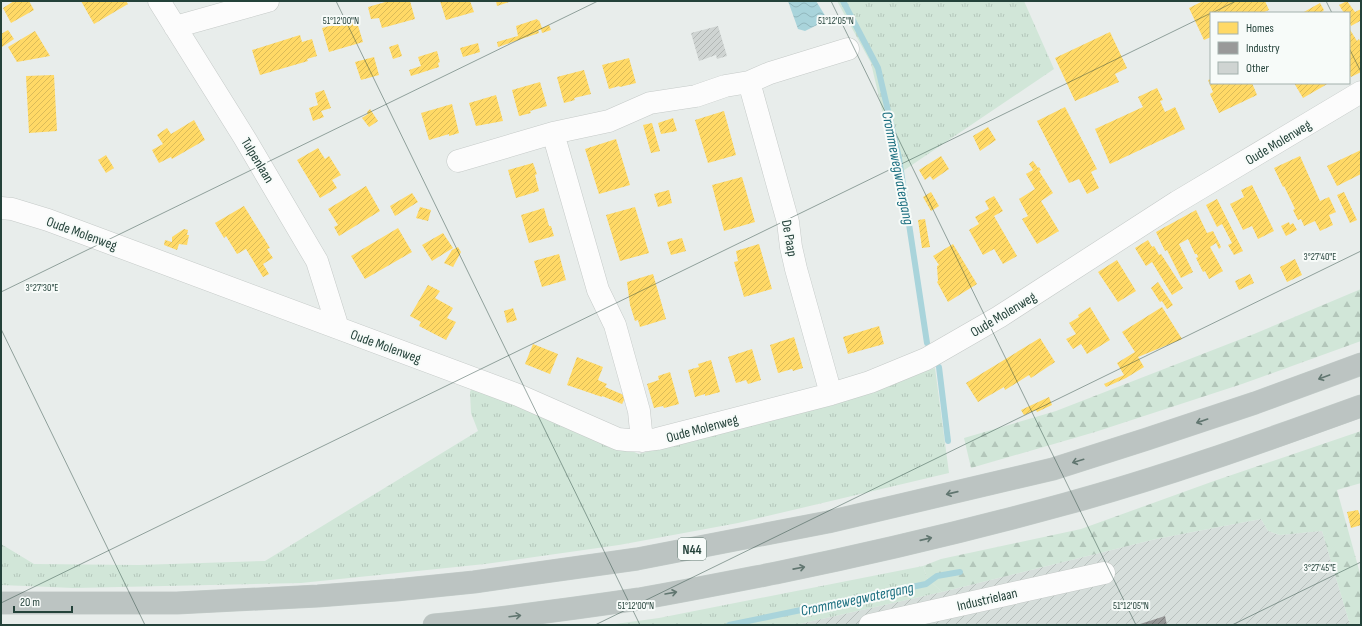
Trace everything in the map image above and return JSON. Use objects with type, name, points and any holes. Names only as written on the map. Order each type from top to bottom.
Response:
[{"type":"highway","name":"N44","points":[[1,603],[177,603],[349,594],[474,582],[637,560],[828,522],[1052,469],[1248,405],[1361,364]]},
{"type":"highway","points":[[434,625],[566,610],[642,598],[837,560],[959,532],[1067,504],[1164,474],[1273,438],[1361,406]]},
{"type":"street","name":"Tulpenlaan","points":[[160,1],[244,137],[317,261],[338,328]]},
{"type":"street","points":[[175,27],[268,1]]},
{"type":"street","points":[[458,161],[554,133],[609,121],[650,103],[696,96],[726,86],[749,82],[770,73],[848,49]]},
{"type":"street","name":"De Paap","points":[[749,82],[788,222],[790,247],[831,394]]},
{"type":"street","name":"Oude Molenweg","points":[[1,208],[48,220],[518,395],[618,439],[642,441],[657,439],[831,394],[870,382],[932,356],[999,317],[1177,202],[1361,92]]},
{"type":"street","points":[[554,133],[598,290],[615,325],[639,411],[642,441]]},
{"type":"street","name":"Industrielaan","points":[[870,625],[1104,573]]},
{"type":"shaded area","points":[[1261,519],[1268,531],[1280,535],[1322,531],[1350,625],[795,625],[942,592],[1156,539]]},
{"type":"green space","points":[[837,1],[1024,1],[1054,69],[897,175],[871,63]]},
{"type":"green space","points":[[1361,289],[1361,341],[1242,384],[1095,432],[971,468],[964,438],[1056,411],[1254,334]]},
{"type":"green space","points":[[935,368],[949,473],[738,523],[619,545],[485,564],[301,583],[74,588],[1,585],[1,544],[34,564],[139,565],[265,561],[478,431],[471,413],[470,392],[474,384],[639,454],[874,388]]},
{"type":"green space","points":[[1361,431],[1361,483],[1337,490],[1361,577],[1361,625],[1350,625],[1322,531],[1280,535],[1268,531],[1261,519],[1156,539],[942,592],[927,578],[923,566],[941,559],[1081,529],[1214,481]]},
{"type":"green space","points":[[923,566],[927,578],[942,592],[795,625],[608,625],[659,618]]},
{"type":"water","points":[[788,1],[816,1],[826,17],[821,23],[805,31],[798,29]]},
{"type":"building: Homes","points":[[14,1],[29,1],[34,10],[11,23],[3,8]]},
{"type":"building: Homes","points":[[81,1],[126,1],[128,4],[94,24]]},
{"type":"building: Homes","points":[[389,1],[410,1],[415,19],[382,28],[379,18],[371,19],[368,7]]},
{"type":"building: Homes","points":[[440,1],[470,1],[474,12],[446,20]]},
{"type":"building: Homes","points":[[496,1],[512,1],[497,6]]},
{"type":"building: Homes","points":[[1203,1],[1265,1],[1269,10],[1264,12],[1210,12],[1210,37],[1204,40],[1189,8]]},
{"type":"building: Homes","points":[[1347,1],[1355,12],[1361,9],[1361,23],[1360,21],[1351,26],[1350,12],[1343,12],[1339,5]]},
{"type":"building: Homes","points":[[1320,3],[1324,10],[1322,12],[1304,12]]},
{"type":"building: Homes","points":[[356,19],[363,42],[329,52],[322,28]]},
{"type":"building: Homes","points":[[537,19],[538,21],[539,20],[542,28],[549,25],[551,30],[542,33],[541,29],[538,30],[539,33],[498,47],[497,42],[518,36],[516,26]]},
{"type":"building: Homes","points":[[8,30],[14,39],[2,47],[1,34]]},
{"type":"building: Homes","points":[[1350,30],[1357,41],[1359,39],[1361,43],[1361,72],[1351,77]]},
{"type":"building: Homes","points":[[35,31],[50,56],[17,62],[8,47]]},
{"type":"building: Homes","points":[[1110,32],[1127,68],[1115,74],[1119,82],[1075,101],[1055,58]]},
{"type":"building: Homes","points":[[300,35],[302,42],[312,39],[317,56],[307,59],[308,61],[260,75],[252,50]]},
{"type":"building: Homes","points":[[478,43],[480,52],[463,57],[460,48]]},
{"type":"building: Homes","points":[[398,44],[402,56],[393,59],[389,47]]},
{"type":"building: Homes","points":[[437,51],[440,62],[438,63],[439,67],[411,76],[409,70],[421,66],[418,57]]},
{"type":"building: Homes","points":[[374,57],[379,75],[361,80],[355,62]]},
{"type":"building: Homes","points":[[629,58],[636,83],[609,89],[602,65]]},
{"type":"building: Homes","points":[[584,70],[591,94],[574,98],[575,100],[564,103],[557,77]]},
{"type":"building: Homes","points":[[54,75],[57,131],[29,133],[26,76]]},
{"type":"building: Homes","points":[[1210,79],[1210,84],[1252,84],[1257,95],[1219,113],[1210,94],[1213,92],[1208,80]]},
{"type":"building: Homes","points":[[540,82],[547,106],[530,111],[531,113],[519,116],[512,90]]},
{"type":"building: Homes","points":[[1295,84],[1327,84],[1303,98]]},
{"type":"building: Homes","points":[[1157,88],[1163,100],[1160,101],[1165,112],[1175,107],[1185,129],[1110,164],[1095,129],[1143,107],[1138,97]]},
{"type":"building: Homes","points":[[324,90],[331,108],[321,111],[324,117],[313,121],[309,108],[318,105],[315,93]]},
{"type":"building: Homes","points":[[496,95],[503,121],[476,126],[469,103]]},
{"type":"building: Homes","points":[[452,104],[459,133],[449,136],[449,134],[429,140],[421,113]]},
{"type":"building: Homes","points":[[1065,107],[1097,169],[1091,172],[1099,188],[1087,194],[1079,179],[1069,183],[1037,121]]},
{"type":"building: Homes","points":[[370,109],[378,121],[369,127],[362,118],[368,114],[367,112]]},
{"type":"building: Homes","points":[[724,111],[736,155],[708,163],[695,120]]},
{"type":"building: Homes","points":[[673,118],[677,131],[661,134],[658,123]]},
{"type":"building: Homes","points":[[194,120],[205,140],[172,159],[171,157],[159,163],[152,150],[163,144],[157,135],[167,128],[171,134]]},
{"type":"building: Homes","points":[[652,123],[660,151],[651,153],[643,125]]},
{"type":"building: Homes","points":[[988,127],[996,140],[980,151],[973,136]]},
{"type":"building: Homes","points":[[616,139],[630,185],[599,194],[585,149]]},
{"type":"building: Homes","points":[[318,148],[325,159],[329,156],[341,175],[332,180],[337,188],[320,198],[297,160]]},
{"type":"building: Homes","points":[[1361,150],[1361,174],[1337,186],[1327,166]]},
{"type":"building: Homes","points":[[106,155],[114,168],[106,173],[98,160]]},
{"type":"building: Homes","points":[[941,156],[949,169],[933,180],[930,176],[925,180],[919,170]]},
{"type":"building: Homes","points":[[1300,156],[1320,201],[1329,197],[1336,212],[1329,215],[1333,225],[1320,231],[1315,221],[1304,226],[1301,219],[1298,220],[1293,210],[1295,209],[1274,168]]},
{"type":"building: Homes","points":[[1033,161],[1041,170],[1039,171],[1053,193],[1041,201],[1059,231],[1037,244],[1022,219],[1028,216],[1019,199],[1035,189],[1026,174],[1033,170],[1029,164]]},
{"type":"building: Homes","points":[[533,163],[537,174],[535,175],[539,191],[516,198],[508,170]]},
{"type":"building: Homes","points":[[742,177],[755,222],[724,231],[712,185]]},
{"type":"building: Homes","points":[[1252,185],[1274,231],[1258,239],[1252,226],[1243,230],[1230,204],[1244,197],[1241,190]]},
{"type":"building: Homes","points":[[366,186],[380,211],[339,236],[334,227],[338,225],[328,209]]},
{"type":"building: Homes","points":[[669,190],[672,203],[658,207],[654,194]]},
{"type":"building: Homes","points":[[931,192],[939,206],[931,211],[923,197]]},
{"type":"building: Homes","points":[[1344,192],[1357,220],[1350,223],[1337,195]]},
{"type":"building: Homes","points":[[412,193],[418,202],[395,216],[390,206]]},
{"type":"building: Homes","points":[[994,196],[1003,211],[994,216],[1017,256],[1003,264],[994,249],[983,255],[969,230],[979,224],[975,217],[989,209],[985,201]]},
{"type":"building: Homes","points":[[1217,199],[1243,251],[1234,255],[1228,245],[1232,243],[1222,224],[1217,227],[1206,205]]},
{"type":"building: Homes","points":[[244,206],[270,248],[267,249],[273,258],[263,264],[269,274],[263,277],[246,249],[237,254],[226,236],[224,238],[215,223]]},
{"type":"building: Homes","points":[[420,207],[431,210],[428,221],[416,218]]},
{"type":"building: Homes","points":[[635,207],[649,253],[620,261],[606,215]]},
{"type":"building: Homes","points":[[544,208],[549,226],[551,226],[554,236],[529,243],[521,215]]},
{"type":"building: Homes","points":[[1196,210],[1207,233],[1213,231],[1221,247],[1219,249],[1216,243],[1210,247],[1223,271],[1209,279],[1205,271],[1203,272],[1196,258],[1198,257],[1197,254],[1195,254],[1188,239],[1179,244],[1193,272],[1181,278],[1156,232]]},
{"type":"building: Homes","points":[[925,219],[930,247],[922,248],[918,220]]},
{"type":"building: Homes","points":[[1289,222],[1290,225],[1293,223],[1297,230],[1286,236],[1281,226]]},
{"type":"building: Homes","points":[[398,228],[412,252],[365,279],[351,256]]},
{"type":"building: Homes","points":[[184,229],[188,230],[187,235],[189,235],[187,245],[179,244],[177,250],[164,245],[165,240],[172,242],[172,237]]},
{"type":"building: Homes","points":[[443,233],[453,248],[432,261],[422,245]]},
{"type":"building: Homes","points":[[682,238],[686,251],[671,255],[667,242]]},
{"type":"building: Homes","points":[[1148,240],[1152,247],[1154,246],[1159,255],[1161,254],[1183,288],[1172,295],[1152,262],[1146,266],[1135,248]]},
{"type":"building: Homes","points":[[759,244],[772,289],[744,297],[734,262],[738,261],[736,251]]},
{"type":"building: Homes","points":[[953,244],[977,284],[948,302],[937,282],[937,266],[939,265],[933,256]]},
{"type":"building: Homes","points":[[458,247],[461,252],[453,267],[444,263],[452,250]]},
{"type":"building: Homes","points":[[559,254],[566,280],[542,287],[534,261]]},
{"type":"building: Homes","points":[[1295,259],[1302,275],[1287,282],[1280,267]]},
{"type":"building: Homes","points":[[1117,260],[1136,291],[1118,302],[1098,272]]},
{"type":"building: Homes","points":[[653,274],[666,319],[640,327],[638,320],[635,321],[630,305],[627,282]]},
{"type":"building: Homes","points":[[1250,274],[1254,283],[1239,290],[1235,281]]},
{"type":"building: Homes","points":[[1158,282],[1173,305],[1167,309],[1162,301],[1160,302],[1151,288]]},
{"type":"building: Homes","points":[[428,285],[440,291],[435,298],[453,308],[447,318],[456,322],[446,340],[419,326],[421,322],[410,316]]},
{"type":"building: Homes","points":[[1090,307],[1110,340],[1087,354],[1081,344],[1073,349],[1066,339],[1076,334],[1069,323],[1079,317],[1078,315]]},
{"type":"building: Homes","points":[[1162,307],[1182,339],[1138,357],[1144,367],[1126,378],[1106,387],[1104,384],[1124,375],[1117,363],[1135,352],[1122,332]]},
{"type":"building: Homes","points":[[513,308],[517,320],[507,323],[504,311]]},
{"type":"building: Homes","points":[[879,326],[884,344],[848,354],[843,337]]},
{"type":"building: Homes","points":[[794,337],[803,368],[778,373],[770,345]]},
{"type":"building: Homes","points":[[1040,338],[1055,362],[1031,378],[1029,375],[1005,390],[1004,387],[978,402],[966,383]]},
{"type":"building: Homes","points":[[533,344],[558,354],[550,374],[525,364]]},
{"type":"building: Homes","points":[[752,349],[761,380],[748,384],[746,380],[736,383],[728,357]]},
{"type":"building: Homes","points":[[577,357],[603,367],[598,380],[607,384],[605,387],[626,396],[622,404],[567,385]]},
{"type":"building: Homes","points":[[711,360],[720,392],[695,397],[688,370],[699,367],[698,364]]},
{"type":"building: Homes","points":[[670,372],[679,404],[664,408],[663,406],[654,408],[647,384],[659,380],[658,376]]},
{"type":"building: Homes","points":[[1049,397],[1052,405],[1037,412],[1036,410],[1024,415],[1021,410]]},
{"type":"building: Homes","points":[[1358,510],[1361,518],[1361,525],[1351,528],[1347,512]]},
{"type":"building: Industry","points":[[1165,616],[1167,625],[1137,625]]},
{"type":"building: Other","points":[[718,26],[727,56],[717,59],[716,55],[699,61],[691,33]]},
{"type":"waterway","name":"Crommewegwatergang","points":[[843,1],[878,68],[899,158],[927,343]]},
{"type":"waterway","name":"Crommewegwatergang","points":[[939,367],[948,441]]},
{"type":"waterway","name":"Crommewegwatergang","points":[[729,625],[926,584],[937,576],[960,572]]}]
